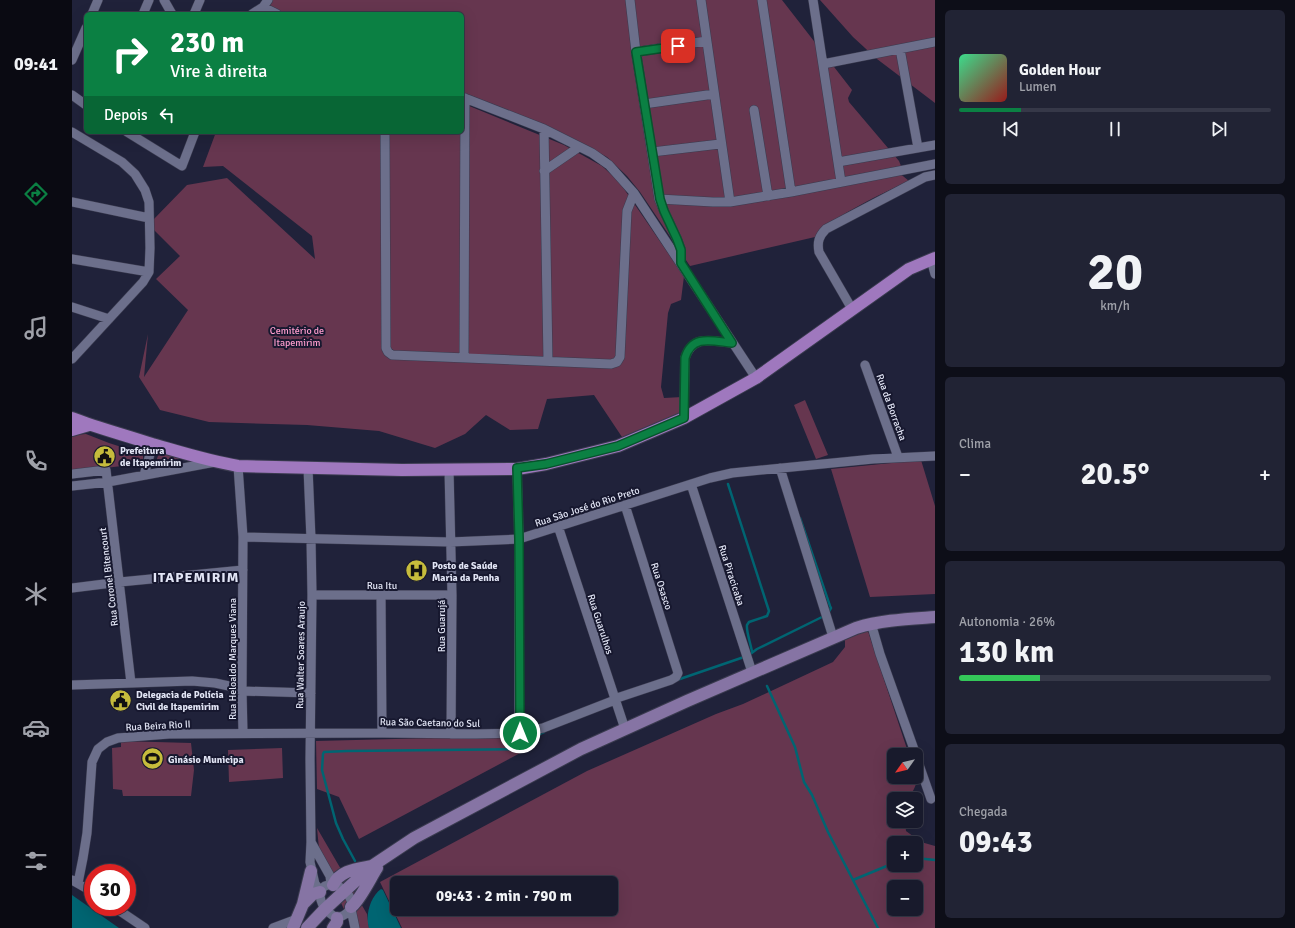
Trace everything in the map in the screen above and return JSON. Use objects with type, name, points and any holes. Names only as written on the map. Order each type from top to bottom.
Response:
[{"type":"main road","points":[[72,418],[89,425],[215,462],[238,466],[449,470],[517,468],[546,464],[618,446],[684,418],[756,378],[909,269],[933,259]]},
{"type":"main road","points":[[72,430],[89,425]]},
{"type":"main road","points":[[307,928],[325,909],[372,866],[414,838],[581,749],[833,636],[871,623],[900,619],[935,617]]},
{"type":"main road","points":[[351,908],[358,901],[370,879],[385,857]]},
{"type":"main road","points":[[332,884],[337,877],[344,873],[372,866]]},
{"type":"main road","points":[[295,923],[303,904],[311,871]]},
{"type":"main road","points":[[303,904],[310,896],[320,891]]},
{"type":"street","points":[[93,12],[98,0]]},
{"type":"street","points":[[144,12],[149,0]]},
{"type":"street","points":[[164,0],[171,12]]},
{"type":"street","points":[[195,12],[200,0]]},
{"type":"street","points":[[634,0],[630,0],[636,52],[660,199],[681,250],[681,263]]},
{"type":"street","points":[[701,0],[720,144],[730,202]]},
{"type":"street","points":[[762,0],[791,192]]},
{"type":"street","points":[[813,0],[841,182]]},
{"type":"street","points":[[254,12],[265,3],[275,12]]},
{"type":"street","points":[[72,60],[84,33]]},
{"type":"street","points":[[636,52],[706,41]]},
{"type":"street","points":[[823,64],[935,42]]},
{"type":"street","points":[[900,49],[918,148]]},
{"type":"street","points":[[644,104],[714,94]]},
{"type":"street","points":[[72,95],[84,104]]},
{"type":"street","points":[[464,98],[544,129],[592,153],[609,165],[634,193],[756,378]]},
{"type":"street","points":[[754,110],[768,196]]},
{"type":"street","points":[[544,129],[548,361]]},
{"type":"street","points":[[72,132],[122,162],[135,174],[145,190],[149,202],[150,248],[149,272],[133,293],[72,359]]},
{"type":"street","points":[[140,136],[182,166],[194,134]]},
{"type":"street","points":[[386,134],[386,348],[392,355],[611,364],[617,362],[620,357],[626,211],[634,193]]},
{"type":"street","points":[[463,134],[464,358]]},
{"type":"street","points":[[652,152],[720,144]]},
{"type":"street","points":[[838,162],[935,146]]},
{"type":"street","points":[[544,171],[578,147]]},
{"type":"street","points":[[660,199],[730,202],[791,192],[935,164]]},
{"type":"street","points":[[852,309],[819,252],[817,243],[820,235],[826,229],[925,177],[935,168]]},
{"type":"street","points":[[925,177],[935,175]]},
{"type":"street","points":[[72,202],[149,218]]},
{"type":"street","points":[[72,258],[149,272]]},
{"type":"street","points":[[933,259],[935,274]]},
{"type":"street","points":[[72,307],[109,319]]},
{"type":"street","points":[[684,418],[685,358],[688,350],[692,345],[703,340],[732,343]]},
{"type":"street","name":"Rua da Borracha","points":[[865,365],[898,457]]},
{"type":"street","points":[[144,475],[153,444]]},
{"type":"street","name":"Rua São José do Rio Preto","points":[[243,537],[450,542],[519,539],[691,484],[732,473],[898,457],[935,456]]},
{"type":"street","points":[[72,486],[108,482],[215,462]]},
{"type":"street","name":"Rua Heloaldo Marques Viana","points":[[238,466],[243,537],[243,733]]},
{"type":"street","name":"Rua Walter Soares Araujo","points":[[308,468],[312,539],[310,856],[311,871],[315,884],[320,891],[320,899],[325,909]]},
{"type":"street","points":[[517,468],[520,733]]},
{"type":"street","points":[[780,468],[833,636]]},
{"type":"street","name":"Rua Coronel Bitencourt","points":[[72,474],[106,470],[131,682]]},
{"type":"street","name":"Rua Guarujá","points":[[449,470],[452,595],[451,734]]},
{"type":"street","name":"Rua Piracicaba","points":[[691,484],[752,672]]},
{"type":"street","name":"Rua Osasco","points":[[625,505],[678,673]]},
{"type":"street","name":"Rua Guarulhos","points":[[558,526],[625,728]]},
{"type":"street","points":[[72,588],[243,570]]},
{"type":"street","name":"Rua Itu","points":[[312,595],[452,595]]},
{"type":"street","points":[[381,596],[382,733]]},
{"type":"street","points":[[871,623],[880,654],[913,748]]},
{"type":"street","name":"Rua São Caetano do Sul","points":[[310,734],[520,733],[543,728],[671,680],[676,677],[678,673]]},
{"type":"street","points":[[72,685],[192,681],[229,686],[242,691],[311,693]]},
{"type":"street","name":"Rua Beira Rio II","points":[[75,881],[83,858],[87,833],[90,772],[98,749],[107,742],[118,738],[169,734],[310,734]]},
{"type":"street","points":[[923,776],[931,799]]},
{"type":"street","name":"Rua Walter Soares Araujo","points":[[311,842],[330,876],[332,884]]},
{"type":"street","points":[[75,881],[84,886]]},
{"type":"street","points":[[320,891],[325,886],[332,884],[346,891],[349,896],[355,928]]},
{"type":"street","points":[[325,909],[338,923],[351,908]]},
{"type":"street","points":[[128,916],[146,928]]},
{"type":"street","points":[[273,928],[295,923]]},
{"type":"green space","points":[[262,0],[782,0],[852,90],[848,98],[849,102],[899,161],[901,166],[898,172],[909,181],[846,213],[815,237],[690,266],[640,192],[627,176],[607,157],[581,143],[464,95],[464,12],[279,12],[264,3]]},
{"type":"green space","points":[[820,0],[935,0],[935,103],[877,59],[853,37]]},
{"type":"green space","name":"Cemitério de Itapemirim","points":[[464,104],[564,145],[602,166],[615,178],[684,276],[681,300],[671,304],[668,313],[661,387],[664,398],[682,397],[679,418],[624,440],[594,395],[547,399],[538,429],[510,430],[486,415],[465,434],[435,448],[379,431],[307,425],[209,422],[160,410],[139,377],[148,334],[144,377],[188,310],[156,279],[180,256],[154,230],[153,220],[187,185],[227,178],[315,259],[312,236],[223,166],[203,167],[215,134],[464,134]]},
{"type":"green space","points":[[805,400],[828,455],[816,459],[794,405]]},
{"type":"green space","points":[[86,434],[143,454],[143,461],[137,464],[72,472],[72,435]]},
{"type":"green space","points":[[159,453],[181,458],[180,462],[154,467]]},
{"type":"green space","points":[[921,460],[935,506],[935,594],[870,597],[831,469]]},
{"type":"green space","points":[[868,631],[907,748],[887,748],[887,784],[915,784],[912,792],[887,792],[887,828],[906,828],[906,831],[913,836],[887,836],[887,872],[923,872],[923,843],[935,846],[935,928],[402,928],[396,916],[618,916],[618,876],[391,876],[587,771],[716,714],[743,704],[833,662],[845,647],[845,633]]},
{"type":"green space","points":[[535,726],[536,734],[533,737],[532,746],[526,750],[359,839],[339,797],[317,789],[316,741],[434,738],[519,732]]},
{"type":"green space","name":"Ginásio Municipa","points":[[121,741],[191,743],[194,770],[191,796],[123,796],[122,790],[113,789],[112,748],[121,747]]},
{"type":"green space","points":[[282,748],[283,778],[229,782],[228,750]]},
{"type":"green space","points":[[317,828],[367,914],[369,928],[353,928],[320,859]]},
{"type":"green space","points":[[390,877],[390,903],[380,882]]},
{"type":"shaded area","points":[[381,889],[383,890],[390,905],[390,916],[395,916],[401,928],[369,928],[369,907],[377,892]]},
{"type":"shaded area","points":[[72,895],[84,903],[84,916],[102,916],[119,928],[72,928]]},
{"type":"waterway","points":[[728,484],[769,611],[767,616],[749,622],[747,625],[752,652]]},
{"type":"waterway","points":[[800,518],[831,608],[828,613]]},
{"type":"waterway","points":[[749,655],[757,649],[824,616]]},
{"type":"waterway","points":[[677,680],[744,657]]},
{"type":"waterway","points":[[767,686],[795,747],[804,782],[812,795],[828,832],[878,928]]},
{"type":"waterway","points":[[355,861],[336,823],[322,770],[324,752],[529,749],[532,745],[533,737],[544,732]]},
{"type":"waterway","points":[[923,859],[935,860]]},
{"type":"waterway","points":[[853,880],[887,866]]},
{"type":"place","name":"Prefeitura de Itapemirim","points":[[104,456]]},
{"type":"place","name":"Posto de Saúde Maria da Penha","points":[[417,571]]},
{"type":"place","name":"Delegacia de Polícia Civil de Itapemirim","points":[[120,700]]},
{"type":"place","name":"Ginásio Municipa","points":[[152,759]]},
{"type":"district","name":"ITAPEMIRIM","points":[[196,577]]},
{"type":"route","points":[[520,733],[517,468],[546,464],[618,446],[684,418],[685,358],[688,350],[692,345],[703,340],[732,343],[681,263],[681,250],[664,211],[657,187],[636,52],[678,46]]}]
